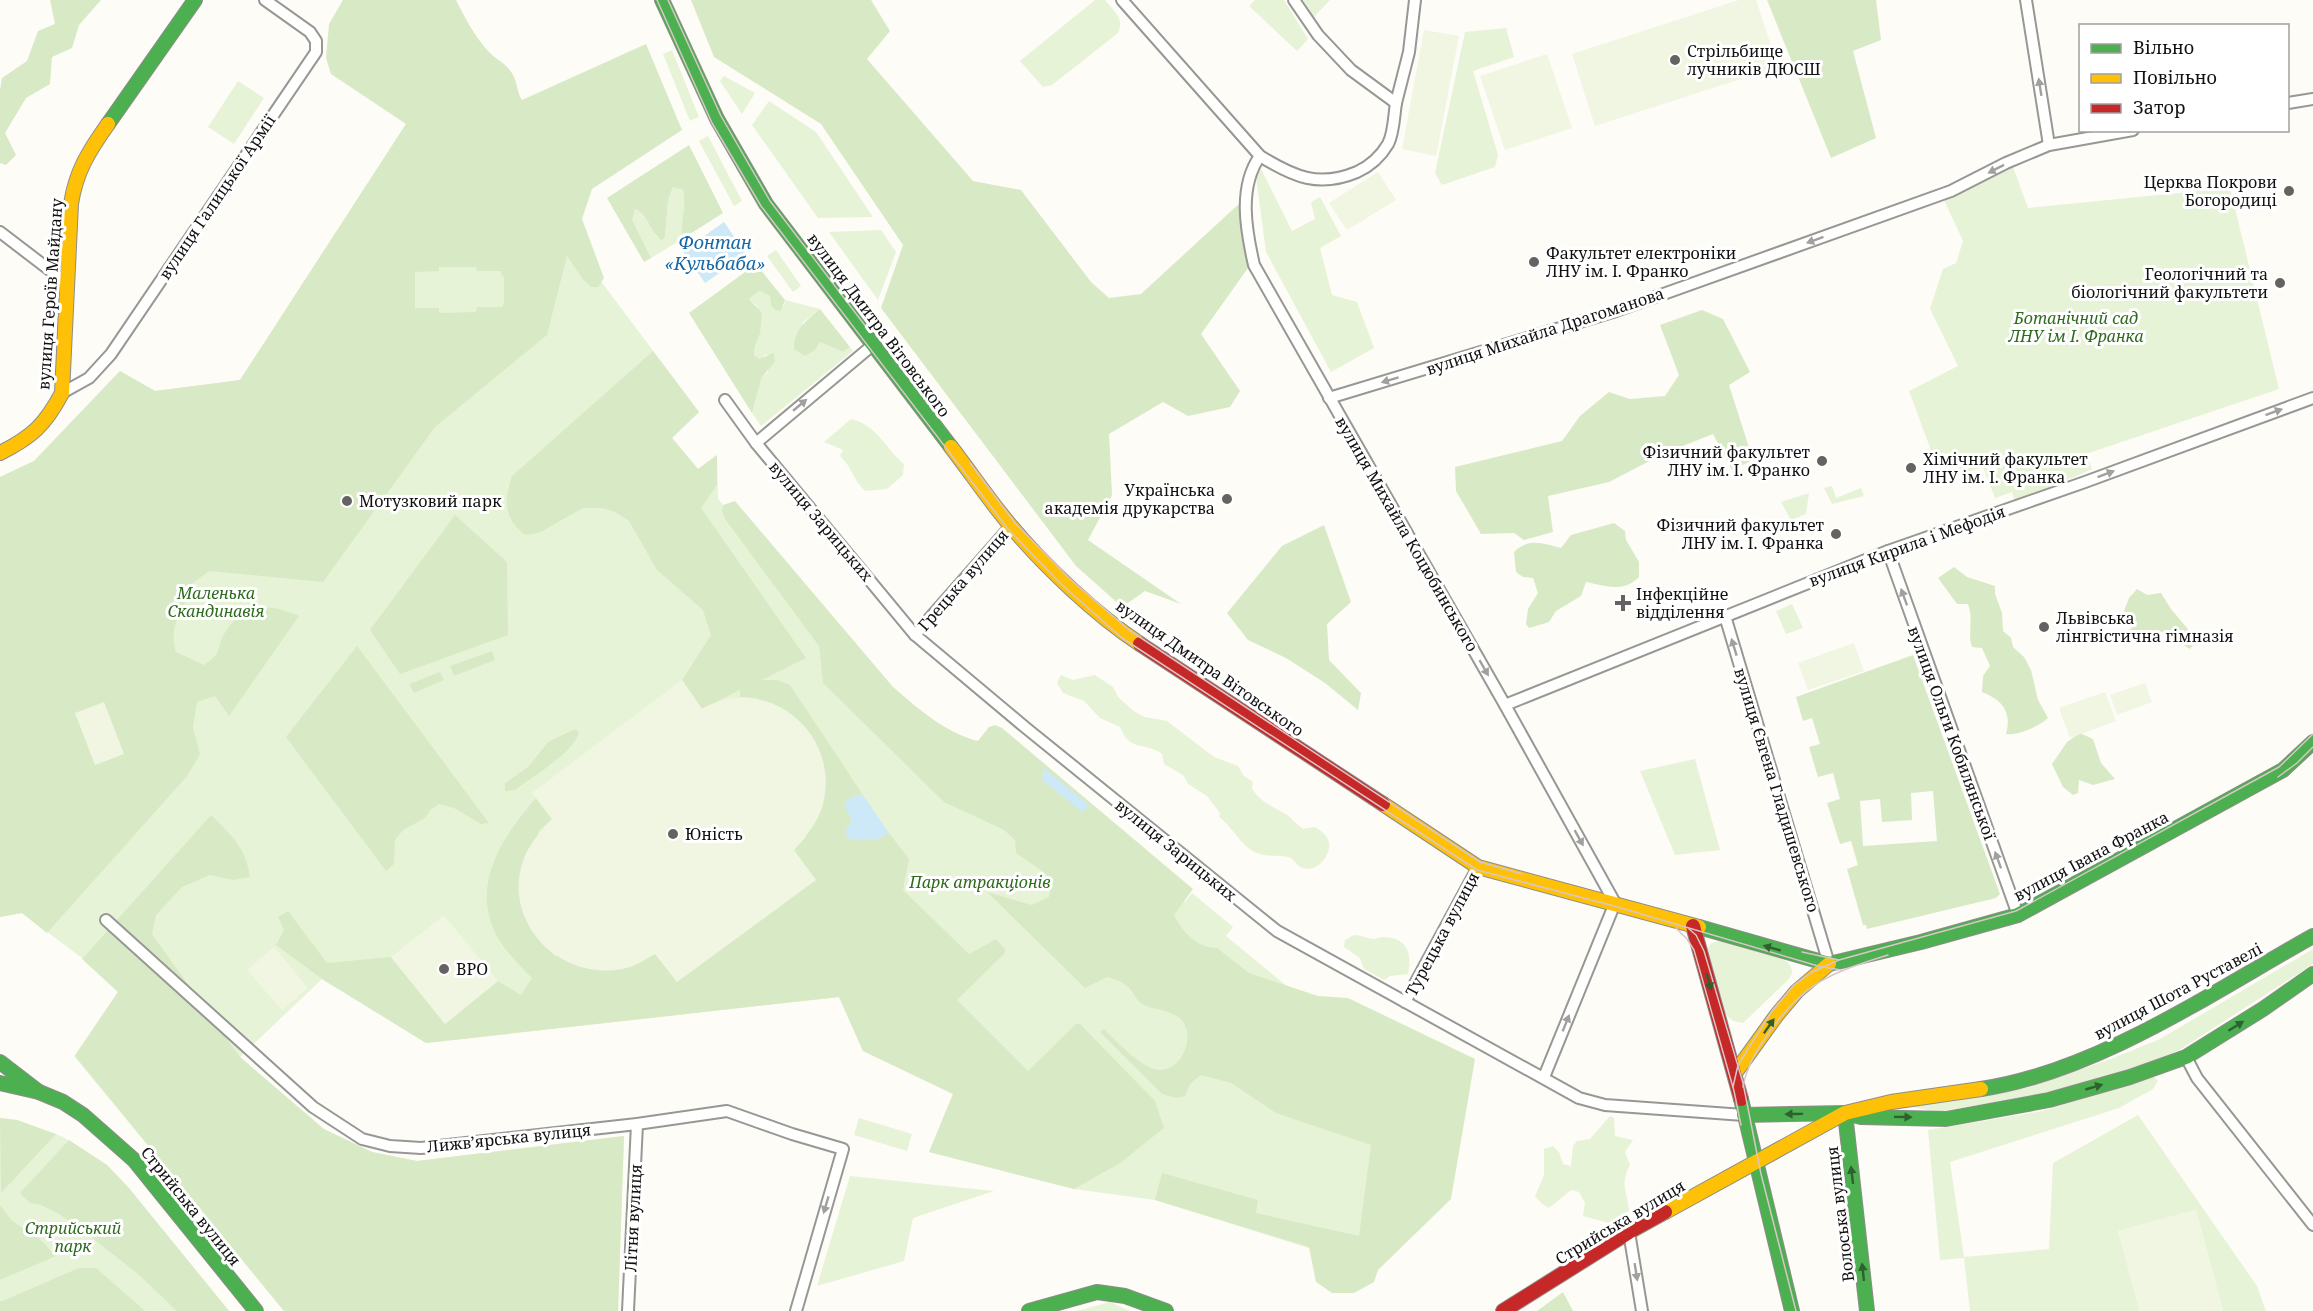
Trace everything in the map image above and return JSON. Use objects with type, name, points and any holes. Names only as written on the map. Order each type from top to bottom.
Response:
[{"type":"main road","name":"вулиця Героїв Майдану","points":[[0,453],[40,430],[62,393],[74,183],[86,156],[195,0]]},
{"type":"main road","name":"вулиця Дмитра Вітовського","points":[[662,0],[717,119],[766,204],[1011,526],[1064,581],[1125,634],[1478,867],[1829,964]]},
{"type":"main road","name":"вулиця Івана Франка","points":[[1829,964],[1922,942],[2018,915],[2283,770],[2313,742]]},
{"type":"main road","points":[[1693,926],[1736,1073],[1755,1164],[1791,1311]]},
{"type":"main road","name":"вулиця Шота Руставелі","points":[[1755,1164],[1845,1113],[1891,1102],[2012,1084],[2087,1057],[2155,1025],[2313,936]]},
{"type":"main road","points":[[1736,1073],[1776,1016],[1797,992],[1829,964]]},
{"type":"main road","points":[[1744,1115],[1845,1113],[1861,1117],[1946,1119],[2049,1100],[2130,1077],[2186,1057],[2263,1009],[2313,974]]},
{"type":"main road","points":[[0,1062],[39,1092]]},
{"type":"main road","name":"Стрийська вулиця","points":[[0,1083],[39,1092],[63,1102],[84,1115],[134,1160],[256,1311]]},
{"type":"main road","name":"Волоська вулиця","points":[[1845,1113],[1867,1311]]},
{"type":"main road","name":"Стрийська вулиця","points":[[1503,1311],[1629,1232],[1755,1164]]},
{"type":"main road","points":[[1029,1311],[1097,1292],[1125,1296],[1166,1311]]},
{"type":"street","name":"вулиця Галицької Армії","points":[[62,393],[89,378],[111,354],[316,52],[316,41],[310,32],[266,0]]},
{"type":"street","points":[[1122,0],[1260,156],[1285,171],[1317,181],[1338,180],[1363,169],[1379,157],[1389,142],[1409,52],[1414,0]]},
{"type":"street","points":[[1294,0],[1318,35],[1351,70],[1396,103]]},
{"type":"street","points":[[2027,0],[2049,145]]},
{"type":"street","points":[[2289,103],[2313,99]]},
{"type":"street","name":"вулиця Михайла Драгоманова","points":[[1329,398],[1616,311],[1952,191],[2006,163],[2049,145],[2122,132]]},
{"type":"street","name":"вулиця Михайла Коцюбинського","points":[[1260,156],[1251,170],[1245,199],[1254,265],[1615,903]]},
{"type":"street","points":[[0,232],[68,284]]},
{"type":"street","points":[[756,443],[874,344]]},
{"type":"street","name":"вулиця Кирила і Мефодія","points":[[1505,705],[1888,551],[2313,398]]},
{"type":"street","name":"вулиця Зарицьких","points":[[725,400],[756,443],[915,635],[1277,931],[1579,1098],[1605,1105],[1744,1115]]},
{"type":"street","name":"Грецька вулиця","points":[[915,635],[1011,526]]},
{"type":"street","name":"вулиця Ольги Кобилянської","points":[[1888,551],[2018,915]]},
{"type":"street","name":"вулиця Євгена Гладишевського","points":[[1725,615],[1829,964]]},
{"type":"street","name":"Турецька вулиця","points":[[1405,1002],[1478,867]]},
{"type":"street","points":[[1544,1077],[1615,903]]},
{"type":"street","name":"Лижвʼярська вулиця","points":[[106,920],[313,1107],[362,1139],[390,1146],[422,1148],[637,1124],[727,1111],[843,1149],[796,1311]]},
{"type":"street","points":[[2186,1057],[2197,1078],[2313,1225]]},
{"type":"street","name":"Літня вулиця","points":[[628,1311],[637,1124]]},
{"type":"street","points":[[1629,1232],[1642,1311]]},
{"type":"green space","points":[[50,0],[101,0],[79,25],[72,48],[52,57],[50,84],[26,98],[5,133],[16,155],[6,165],[0,163],[2,78],[27,61],[38,31],[55,24]]},
{"type":"green space","points":[[343,0],[456,0],[479,40],[511,71],[522,100],[646,44],[682,130],[592,189],[582,219],[604,278],[598,287],[591,287],[582,278],[567,256],[547,335],[435,427],[323,582],[209,571],[189,586],[175,625],[176,652],[204,665],[215,656],[226,631],[245,610],[257,607],[272,608],[299,616],[229,716],[215,696],[197,702],[193,727],[200,754],[188,775],[47,933],[22,913],[0,917],[0,477],[34,461],[120,371],[155,391],[240,380],[406,124],[331,74],[326,58],[329,24]],"holes":[[[439,267],[476,267],[477,271],[501,271],[504,277],[502,307],[477,307],[476,312],[439,313],[439,308],[415,308],[415,272],[439,271]]]},
{"type":"green space","points":[[362,0],[588,264],[699,412],[672,438],[698,469],[717,455],[718,499],[912,722],[1025,771],[1185,902],[1192,893],[1233,927],[1226,936],[1295,993],[1463,1070],[1363,1265],[1155,1200],[1074,1189],[929,1152],[953,1094],[863,1051],[839,997],[426,1043],[322,979],[240,1057],[324,1130],[372,1152],[417,1161],[624,1136],[618,1311],[284,1311],[74,1056],[118,992],[82,958],[22,913],[0,917],[0,477],[34,461],[120,371],[155,391],[240,380],[406,124]]},
{"type":"green space","points":[[691,0],[871,0],[890,31],[867,59],[973,181],[1021,190],[1091,282],[1109,298],[1141,294],[1241,202],[1248,268],[1201,334],[1240,391],[1230,407],[1188,416],[1163,402],[1109,434],[1112,495],[1088,540],[1181,604],[1145,591],[1122,607],[1076,566],[881,308],[903,245],[821,124],[714,57]]},
{"type":"green space","points":[[1095,0],[1105,0],[1115,12],[1120,23],[1118,33],[1052,85],[1043,87],[1020,61]]},
{"type":"green space","points":[[1255,0],[1284,0],[1308,39],[1297,51],[1249,6]]},
{"type":"green space","points":[[1303,0],[1330,0],[1314,17]]},
{"type":"green space","name":"Стрільбище лучників ДЮСШ","points":[[1739,0],[1756,0],[1778,67],[1595,126],[1572,54]]},
{"type":"green space","points":[[1767,0],[1876,0],[1881,40],[1853,51],[1876,138],[1831,158]]},
{"type":"green space","points":[[1506,28],[1514,57],[1473,71],[1498,155],[1495,167],[1442,185],[1435,173],[1465,32]]},
{"type":"green space","points":[[1424,30],[1459,36],[1436,156],[1402,149]]},
{"type":"green space","points":[[672,50],[699,117],[690,121],[663,54]]},
{"type":"green space","points":[[1547,54],[1572,128],[1505,150],[1480,76]]},
{"type":"green space","points":[[724,76],[755,93],[742,114],[720,81]]},
{"type":"green space","points":[[238,81],[264,98],[234,144],[208,127]]},
{"type":"green space","points":[[769,101],[816,132],[873,217],[818,218],[752,125]]},
{"type":"green space","points":[[708,136],[742,201],[734,206],[699,141]]},
{"type":"green space","points":[[689,145],[723,213],[682,239],[683,190],[673,187],[668,201],[665,237],[662,240],[640,211],[635,209],[632,220],[651,258],[644,262],[607,198]]},
{"type":"green space","name":"Ботанічний сад ЛНУ ім І. Франка","points":[[2013,167],[2028,208],[2230,188],[2279,389],[2086,454],[2092,469],[2015,503],[2012,492],[1995,498],[1983,467],[1942,480],[1909,391],[1958,366],[1930,309],[1943,269],[1956,263],[1963,241],[1944,200]]},
{"type":"green space","points":[[1261,169],[1292,231],[1315,219],[1311,202],[1320,197],[1341,236],[1320,248],[1332,295],[1357,302],[1374,348],[1331,372],[1266,252],[1256,177]]},
{"type":"green space","points":[[1378,172],[1396,200],[1347,230],[1329,203]]},
{"type":"green space","points":[[673,187],[683,190],[682,239],[651,258],[631,220],[635,208],[642,211],[657,237],[665,236],[668,201]]},
{"type":"green space","points":[[881,230],[896,252],[878,300],[829,232]]},
{"type":"green space","points":[[776,250],[801,286],[793,292],[767,256]]},
{"type":"green space","points":[[756,264],[785,300],[781,311],[775,310],[771,305],[770,296],[759,291],[749,299],[762,313],[760,334],[754,355],[759,359],[774,353],[775,362],[762,377],[752,413],[689,313]]},
{"type":"green space","points":[[759,291],[770,296],[771,305],[784,306],[785,300],[820,309],[802,323],[815,350],[820,342],[843,352],[850,347],[853,351],[761,426],[752,413],[762,377],[768,372],[767,354],[759,360],[754,355],[760,334],[757,306],[749,299]]},
{"type":"green space","points":[[820,309],[850,347],[843,352],[820,342],[815,350],[805,356],[794,349],[796,336],[802,326]]},
{"type":"green space","points":[[1702,310],[1723,319],[1750,372],[1729,385],[1753,460],[1732,470],[1713,434],[1665,453],[1609,482],[1548,496],[1553,532],[1524,540],[1514,533],[1481,534],[1456,491],[1455,467],[1562,441],[1580,416],[1609,392],[1630,399],[1665,396],[1679,375],[1660,325]]},
{"type":"green space","points":[[653,351],[699,412],[672,438],[698,469],[717,455],[717,485],[701,508],[806,658],[762,680],[777,680],[790,685],[863,795],[851,797],[852,820],[845,832],[850,839],[877,839],[889,833],[909,859],[903,890],[969,954],[996,939],[1005,949],[1005,953],[957,1000],[1028,1071],[1076,1024],[1080,1024],[1155,1101],[1164,1128],[1120,1163],[1074,1189],[929,1152],[953,1094],[863,1051],[839,997],[426,1043],[322,979],[276,945],[284,930],[278,917],[288,911],[327,963],[391,957],[445,1024],[498,981],[521,995],[532,978],[504,948],[491,923],[487,904],[488,885],[492,866],[500,848],[536,798],[552,819],[539,831],[519,880],[524,915],[531,930],[555,956],[640,963],[655,953],[677,982],[806,837],[757,698],[740,697],[740,690],[702,709],[682,680],[711,635],[703,610],[657,570],[629,521],[615,512],[602,508],[583,508],[539,533],[525,535],[509,515],[507,501],[512,476]]},
{"type":"green space","points":[[851,419],[868,426],[904,464],[903,475],[887,489],[865,491],[840,456],[843,450],[824,442]]},
{"type":"green space","points":[[1832,486],[1836,498],[1861,488],[1864,496],[1832,504],[1824,488]]},
{"type":"green space","points":[[1809,493],[1806,514],[1791,520],[1781,502]]},
{"type":"green space","points":[[735,501],[903,696],[943,726],[978,741],[989,727],[995,725],[1002,728],[1193,889],[1174,915],[1191,938],[1203,945],[1217,948],[1249,973],[1318,996],[1348,998],[1475,1059],[1451,1199],[1378,1270],[1374,1282],[1354,1293],[1332,1293],[1316,1282],[1309,1247],[1155,1200],[1162,1173],[1258,1200],[1256,1213],[1359,1236],[1371,1145],[1276,1113],[1231,1083],[1201,1075],[1190,1084],[1185,1096],[1176,1098],[1162,1094],[1100,1032],[1104,1029],[1137,1060],[1159,1070],[1167,1069],[1179,1060],[1184,1053],[1187,1037],[1186,1029],[1179,1018],[1169,1012],[1142,1004],[1120,981],[1107,977],[1085,988],[987,892],[1032,905],[1049,897],[1051,884],[1045,873],[1016,853],[1015,840],[1004,830],[944,802],[823,683],[819,646],[725,519],[722,511],[723,505]]},
{"type":"green space","points":[[455,515],[507,562],[508,635],[400,674],[370,630]]},
{"type":"green space","points":[[1614,523],[1625,531],[1626,540],[1639,562],[1639,577],[1621,587],[1586,582],[1581,596],[1556,611],[1549,622],[1529,628],[1526,624],[1528,609],[1538,593],[1533,578],[1523,577],[1516,572],[1514,552],[1525,544],[1531,543],[1561,548],[1571,535]]},
{"type":"green space","points":[[1324,525],[1351,602],[1327,624],[1329,660],[1361,693],[1358,710],[1325,683],[1286,658],[1248,640],[1227,613],[1282,546]]},
{"type":"green space","points":[[1954,567],[1967,577],[1995,586],[1995,594],[2002,613],[2003,631],[2011,638],[2013,647],[2024,657],[2031,670],[2038,700],[2048,718],[2034,727],[2022,732],[2006,734],[2008,720],[2004,708],[1995,699],[1982,692],[1983,676],[1990,666],[1982,648],[1972,647],[1968,604],[1957,604],[1938,578]]},
{"type":"green space","points":[[2137,589],[2147,595],[2161,593],[2197,640],[2190,649],[2182,644],[2173,630],[2134,642],[2111,641],[2127,633],[2133,626],[2124,611],[2129,598]]},
{"type":"green space","points":[[1792,604],[1803,628],[1786,634],[1776,611]]},
{"type":"green space","points":[[1854,643],[1864,671],[1808,690],[1798,663]]},
{"type":"green space","points":[[357,646],[489,823],[481,824],[454,808],[439,804],[430,810],[425,818],[403,830],[395,840],[394,864],[386,871],[286,737]]},
{"type":"green space","points":[[492,651],[495,660],[454,676],[450,666]]},
{"type":"green space","points":[[1913,655],[2000,894],[1996,898],[1867,929],[1866,925],[1863,925],[1847,869],[1858,865],[1851,841],[1840,844],[1827,803],[1840,799],[1833,773],[1818,777],[1809,747],[1820,744],[1812,718],[1803,721],[1796,697]],"holes":[[[1933,791],[1937,841],[1863,846],[1860,801],[1880,799],[1882,822],[1912,820],[1911,793]]]},
{"type":"green space","points":[[440,672],[444,680],[414,693],[409,684]]},
{"type":"green space","points":[[1061,675],[1073,680],[1095,675],[1113,687],[1118,697],[1135,712],[1145,717],[1167,721],[1214,757],[1238,766],[1244,776],[1253,782],[1252,789],[1263,801],[1287,815],[1303,829],[1315,827],[1328,838],[1328,853],[1325,858],[1318,866],[1308,869],[1299,866],[1288,857],[1263,855],[1248,848],[1219,817],[1220,813],[1207,796],[1188,784],[1183,775],[1164,764],[1162,754],[1156,750],[1133,744],[1120,727],[1100,718],[1084,701],[1063,693],[1057,683]]},
{"type":"green space","name":"Юність","points":[[682,680],[702,709],[727,700],[751,698],[774,704],[794,716],[810,733],[821,754],[826,778],[823,804],[815,823],[794,850],[816,880],[677,982],[655,954],[622,969],[599,970],[577,966],[558,956],[541,942],[529,925],[521,905],[519,884],[525,855],[552,819],[532,793]]},
{"type":"green space","points":[[2145,683],[2152,702],[2117,715],[2110,695]]},
{"type":"green space","points":[[2105,692],[2116,721],[2070,738],[2059,708]]},
{"type":"green space","points":[[104,702],[124,754],[95,765],[75,713]]},
{"type":"green space","points":[[575,729],[579,732],[576,740],[561,756],[515,790],[505,791],[505,783],[528,767],[548,742]]},
{"type":"green space","points":[[2080,733],[2093,739],[2101,763],[2115,779],[2093,785],[2079,780],[2078,793],[2073,795],[2063,787],[2052,764],[2067,742]]},
{"type":"green space","points":[[1695,759],[1720,850],[1675,855],[1640,771]]},
{"type":"green space","points":[[211,815],[241,849],[250,877],[233,880],[210,875],[182,887],[156,915],[152,934],[240,1057],[324,1129],[372,1152],[417,1161],[624,1136],[618,1311],[284,1311],[75,1056],[118,992],[82,959]]},
{"type":"green space","name":"ВРО","points":[[444,915],[498,981],[445,1024],[391,957]]},
{"type":"green space","points":[[1354,935],[1373,939],[1391,938],[1402,943],[1408,953],[1408,974],[1390,976],[1384,980],[1364,969],[1360,958],[1344,947],[1345,940]]},
{"type":"green space","points":[[1720,941],[1780,958],[1789,964],[1792,971],[1788,980],[1743,1023],[1733,1021],[1725,1014],[1708,949],[1711,943]]},
{"type":"green space","points":[[274,947],[308,988],[282,1010],[247,970]]},
{"type":"green space","points":[[2313,949],[2313,964],[2181,1049],[2142,1067],[2057,1092],[1937,1112],[1908,1106],[1951,1102],[2029,1087],[2111,1059],[2160,1039]]},
{"type":"green space","points":[[2153,1076],[2158,1081],[2153,1089],[2119,1108],[1950,1162],[1964,1257],[2049,1249],[2053,1163],[2138,1115],[2257,1286],[2266,1311],[2223,1311],[2196,1210],[2118,1231],[2140,1311],[1970,1311],[1964,1258],[1940,1260],[1928,1130],[2043,1111]]},
{"type":"green space","points":[[1610,1116],[1614,1118],[1615,1136],[1633,1140],[1625,1152],[1630,1165],[1625,1178],[1629,1211],[1609,1223],[1583,1216],[1585,1203],[1579,1192],[1571,1190],[1549,1208],[1541,1203],[1535,1196],[1544,1175],[1544,1149],[1553,1146],[1559,1152],[1563,1164],[1571,1166],[1573,1146],[1577,1141],[1590,1139]]},
{"type":"green space","name":"Стрийський парк","points":[[0,1118],[17,1120],[63,1137],[107,1165],[128,1187],[229,1311],[0,1311]]},
{"type":"green space","points":[[0,1118],[17,1120],[56,1134],[1,1193]]},
{"type":"green space","points":[[859,1118],[912,1134],[907,1151],[854,1135]]},
{"type":"green space","points":[[69,1140],[107,1165],[128,1187],[229,1311],[177,1311],[138,1274],[86,1233],[59,1214],[41,1205],[30,1203],[20,1193]]},
{"type":"green space","points":[[850,1176],[994,1191],[913,1218],[904,1261],[817,1286]]},
{"type":"green space","points":[[0,1205],[12,1221],[39,1238],[56,1256],[0,1280]]},
{"type":"green space","points":[[2196,1210],[2223,1311],[2140,1311],[2118,1231]]},
{"type":"green space","points":[[79,1268],[96,1268],[145,1311],[0,1311],[0,1302]]},
{"type":"green space","points":[[1563,1292],[1573,1311],[1537,1311]]},
{"type":"green space","points":[[1110,1302],[1130,1311],[1077,1311]]},
{"type":"water","name":"Фонтан «Кульбаба»","points":[[724,222],[746,254],[705,283],[683,251]]},
{"type":"water","points":[[1044,768],[1089,805],[1082,812],[1042,780]]},
{"type":"water","points":[[863,795],[889,833],[877,839],[850,840],[845,832],[852,820],[844,805],[851,797]]},
{"type":"tram line","points":[[657,0],[712,123],[761,206],[1008,529],[1061,584],[1122,638],[1477,870],[1614,906],[1818,966],[1841,970]]},
{"type":"tram line","points":[[668,0],[721,116],[770,201],[870,332]]},
{"type":"tram line","points":[[970,463],[1015,523],[1069,578],[1129,630],[1480,862],[1522,874]]},
{"type":"tram line","points":[[1733,1087],[1738,1065],[1772,1011],[1794,985],[1812,972],[1839,960],[2016,911],[2279,767],[2313,734]]},
{"type":"tram line","points":[[2278,777],[2313,747]]},
{"type":"tram line","points":[[1676,928],[1694,950],[1734,1091],[1741,1125]]},
{"type":"tram line","points":[[1689,929],[1696,935],[1704,951],[1743,1083],[1761,1174],[1796,1311]]},
{"type":"tram line","points":[[1802,952],[1839,960]]},
{"type":"tram line","points":[[1743,1087],[1750,1065],[1768,1034],[1806,991],[1834,974],[1888,955]]},
{"type":"traffic: fast","points":[[108,124],[195,0]]},
{"type":"traffic: fast","points":[[662,0],[717,119],[766,204],[951,447]]},
{"type":"traffic: fast","points":[[1699,927],[1829,964],[2018,915],[2283,770],[2313,742]]},
{"type":"traffic: fast","points":[[1981,1089],[2024,1080],[2067,1066],[2110,1048],[2194,1005],[2313,936]]},
{"type":"traffic: fast","points":[[1744,1115],[1845,1113],[1861,1117],[1946,1119],[2049,1100],[2130,1077],[2186,1057],[2263,1009],[2313,974]]},
{"type":"traffic: fast","points":[[0,1062],[39,1092]]},
{"type":"traffic: fast","points":[[0,1083],[39,1092],[63,1102],[83,1115],[134,1160],[256,1311]]},
{"type":"traffic: fast","points":[[1741,1099],[1792,1311]]},
{"type":"traffic: fast","points":[[1845,1113],[1867,1311]]},
{"type":"traffic: fast","points":[[1029,1311],[1097,1292],[1125,1296],[1166,1311]]},
{"type":"traffic: slow","points":[[0,453],[37,429],[50,414],[62,393],[73,192],[84,162],[108,124]]},
{"type":"traffic: slow","points":[[951,447],[1002,516],[1038,557],[1088,604],[1140,644]]},
{"type":"traffic: slow","points":[[1383,804],[1478,867],[1699,927]]},
{"type":"traffic: slow","points":[[1735,1073],[1797,991],[1829,964]]},
{"type":"traffic: slow","points":[[1665,1212],[1845,1113],[1891,1102],[1981,1089]]},
{"type":"traffic: jam","points":[[1140,644],[1383,804]]},
{"type":"traffic: jam","points":[[1693,926],[1741,1099]]},
{"type":"traffic: jam","points":[[1503,1311],[1665,1212]]},
{"type":"place","name":"Стрільбище лучників ДЮСШ","points":[[1675,60]]},
{"type":"place","name":"Церква Покрови Богородиці","points":[[2289,191]]},
{"type":"place","name":"Факультет електроніки ЛНУ ім. І. Франко","points":[[1534,262]]},
{"type":"place","name":"Геологічний та біологічний факультети","points":[[2280,283]]},
{"type":"place","name":"Фізичний факультет ЛНУ ім. І. Франко","points":[[1822,461]]},
{"type":"place","name":"Хімічний факультет ЛНУ ім. І. Франка","points":[[1911,468]]},
{"type":"place","name":"Українська академія друкарства","points":[[1227,499]]},
{"type":"place","name":"Мотузковий парк","points":[[347,501]]},
{"type":"place","name":"Фізичний факультет ЛНУ ім. І. Франка","points":[[1836,534]]},
{"type":"place","name":"Інфекційне відділення","points":[[1623,603]]},
{"type":"place","name":"Львівська лінгвістична гімназія","points":[[2044,627]]},
{"type":"place","name":"Юність","points":[[673,834]]},
{"type":"place","name":"ВРО","points":[[444,969]]},
{"type":"park label","name":"Маленька Скандинавія","points":[[216,602]]},
{"type":"park label","name":"Парк атракціонів","points":[[980,882]]}]
